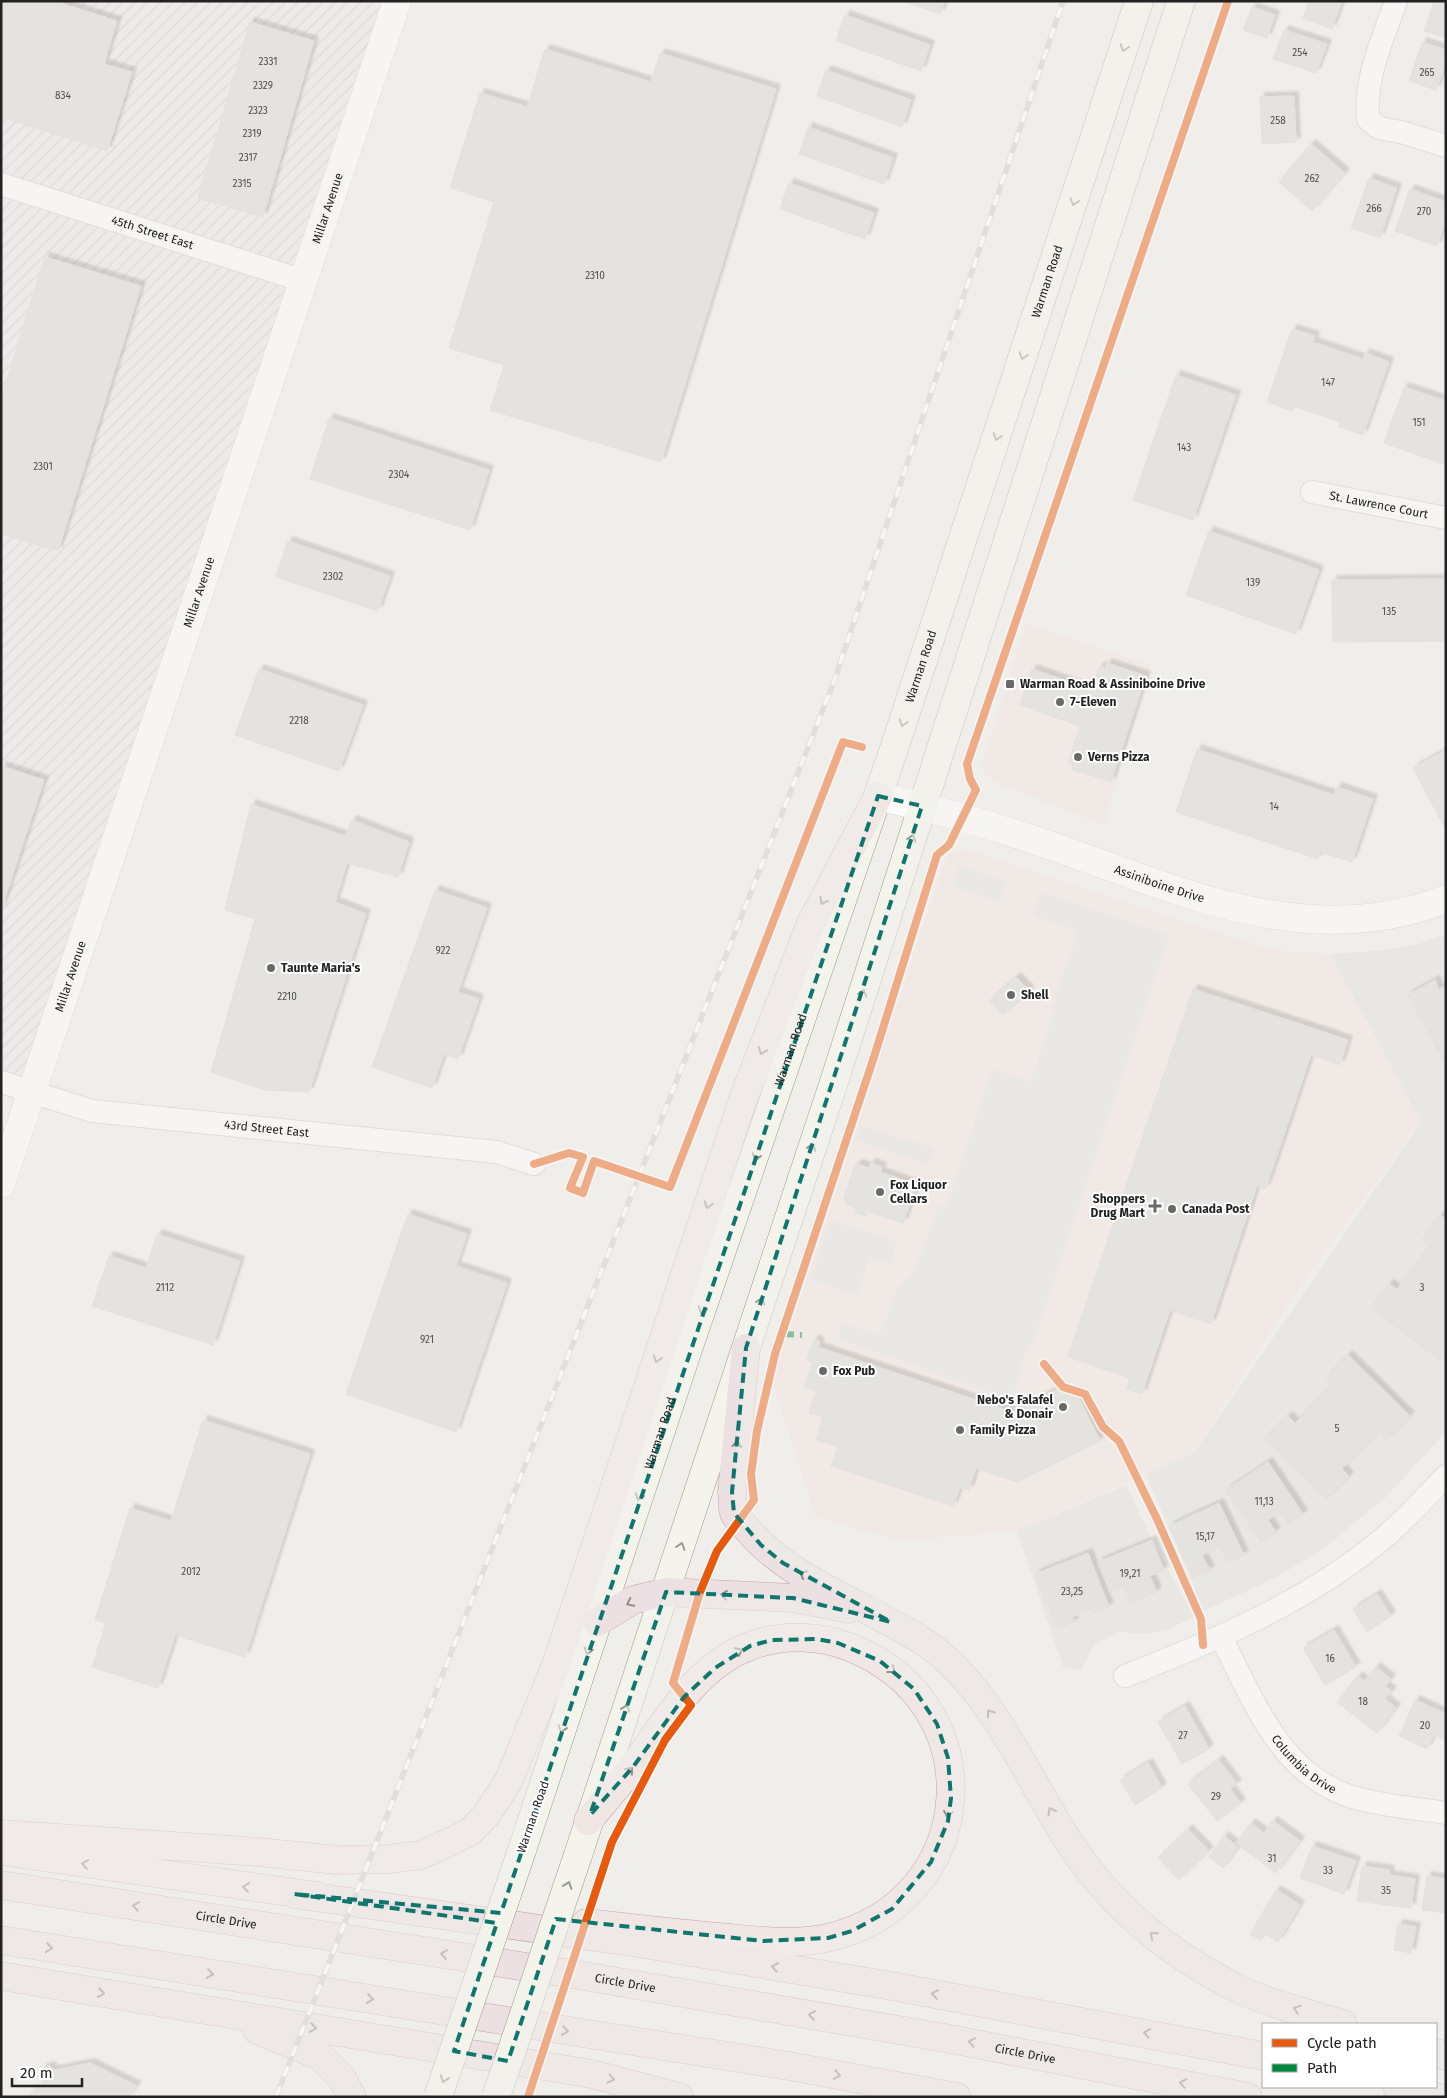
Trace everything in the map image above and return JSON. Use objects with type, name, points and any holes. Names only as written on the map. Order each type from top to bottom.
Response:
[{"type":"highway","points":[[1,1834],[258,1852],[337,1860],[389,1859],[421,1855],[442,1846],[470,1832],[487,1814],[509,1780],[556,1662],[742,1102],[811,923],[878,796]]},
{"type":"highway","points":[[746,1348],[732,1492],[734,1513],[761,1545],[783,1563],[892,1622],[923,1641],[951,1666],[974,1690],[1019,1753],[1070,1842],[1098,1880],[1128,1914],[1167,1946],[1245,1992],[1340,2023]]},
{"type":"highway","points":[[597,1622],[633,1600],[666,1592],[793,1598],[839,1606],[892,1622]]},
{"type":"highway","points":[[294,1894],[455,1907],[763,1941],[796,1941],[828,1938],[874,1920],[892,1909],[921,1879],[941,1844],[948,1821],[951,1798],[948,1758],[937,1724],[926,1706],[914,1689],[880,1661],[831,1641],[795,1638],[772,1640],[750,1646],[732,1654],[697,1683],[663,1723],[633,1767],[588,1821]]},
{"type":"highway","points":[[1,1851],[638,1943],[896,1987],[1262,2056]]},
{"type":"highway","name":"Circle Drive","points":[[1,1885],[578,1975],[945,2038],[1248,2097]]},
{"type":"highway","points":[[1,1940],[779,2065],[957,2097]]},
{"type":"highway","points":[[1,1976],[592,2074],[679,2097]]},
{"type":"highway","points":[[179,2006],[264,2032],[320,2056],[342,2078],[352,2097]]},
{"type":"highway","points":[[1401,2088],[1437,2097]]},
{"type":"main road","name":"Warman Road","points":[[438,2097],[597,1622],[878,796],[1140,1]]},
{"type":"main road","points":[[496,2097],[746,1348],[1181,1]]},
{"type":"street","name":"Millar Avenue","points":[[1,1184],[397,1]]},
{"type":"street","points":[[1396,1],[1368,83],[1366,103],[1368,118],[1378,128],[1401,132],[1446,146]]},
{"type":"street","name":"45th Street East","points":[[1,184],[304,281]]},
{"type":"street","name":"St. Lawrence Court","points":[[1312,492],[1446,518]]},
{"type":"street","name":"Assiniboine Drive","points":[[878,796],[922,806],[1043,843],[1197,896],[1260,914],[1294,919],[1329,921],[1383,918],[1446,900]]},
{"type":"street","name":"43rd Street East","points":[[1,1082],[92,1111],[497,1152],[534,1164]]},
{"type":"street","points":[[1125,1676],[1221,1637],[1312,1587],[1351,1563],[1387,1535],[1446,1476]]},
{"type":"street","name":"Columbia Drive","points":[[1221,1637],[1270,1734],[1306,1772],[1320,1783],[1362,1800],[1446,1813]]},
{"type":"highlighted area","points":[[878,796],[922,806],[746,1348],[732,1492],[734,1513],[761,1545],[783,1563],[891,1622],[793,1598],[666,1592],[590,1815],[633,1767],[684,1697],[715,1668],[750,1646],[772,1640],[817,1639],[838,1643],[880,1661],[914,1689],[937,1724],[948,1758],[951,1798],[948,1821],[931,1862],[892,1909],[852,1931],[828,1938],[763,1941],[556,1919],[508,2061],[454,2051],[497,1923],[294,1894],[501,1913]]},
{"type":"shaded area","points":[[1,1],[397,1],[31,1091],[1,1082]]},
{"type":"shaded area","points":[[1026,623],[1151,665],[1104,825],[994,782],[981,768]]},
{"type":"shaded area","points":[[964,849],[1273,950],[1330,954],[1421,1121],[1291,1300],[1195,1452],[1017,1531],[901,1541],[815,1517],[774,1386],[778,1355],[947,855]]},
{"type":"shaded area","points":[[959,866],[1006,881],[999,902],[1034,915],[1041,892],[1169,935],[1035,1339],[1028,1346],[1012,1400],[837,1339],[842,1322],[880,1335],[897,1288],[914,1272],[939,1205],[947,1207],[992,1069],[1031,1082],[1057,1000],[1054,999],[1078,931],[952,886]]},
{"type":"shaded area","points":[[1446,934],[1446,1432],[1387,1496],[1327,1546],[1277,1577],[1204,1611],[1146,1474],[1195,1452],[1421,1122],[1330,954],[1385,950],[1419,944]]},
{"type":"shaded area","points":[[860,1125],[934,1148],[929,1165],[855,1141]]},
{"type":"shaded area","points":[[830,1220],[897,1241],[890,1264],[869,1257],[857,1296],[810,1279]]},
{"type":"shaded area","points":[[1126,1485],[1152,1540],[1194,1617],[1165,1630],[1147,1634],[1118,1632],[1094,1645],[1081,1671],[1063,1667],[1017,1531]]},
{"type":"building","points":[[1,1],[54,1],[117,21],[104,64],[132,72],[107,151],[1,117]]},
{"type":"building","points":[[903,1],[945,1],[940,14]]},
{"type":"building","points":[[1309,1],[1342,1],[1332,29],[1303,18]]},
{"type":"building","points":[[1434,1],[1446,2],[1446,38],[1424,31]]},
{"type":"building","points":[[1252,7],[1275,15],[1267,38],[1243,30]]},
{"type":"building","points":[[845,15],[930,45],[921,71],[836,41]]},
{"type":"building","points":[[250,22],[314,41],[263,217],[198,198]]},
{"type":"building","points":[[1284,30],[1327,44],[1316,73],[1273,59]]},
{"type":"building","points":[[1422,42],[1446,50],[1446,62],[1436,90],[1409,81]]},
{"type":"building","points":[[545,49],[651,82],[660,53],[776,89],[661,462],[490,410],[504,365],[449,348],[494,202],[450,188],[480,93],[527,107]]},
{"type":"building","points":[[826,70],[911,100],[902,127],[817,96]]},
{"type":"building","points":[[1294,96],[1296,142],[1262,144],[1260,97]]},
{"type":"building","points":[[808,127],[893,158],[884,184],[799,154]]},
{"type":"building","points":[[1311,144],[1345,173],[1312,211],[1279,182]]},
{"type":"building","points":[[1369,178],[1397,188],[1380,238],[1351,228]]},
{"type":"building","points":[[789,183],[874,213],[865,239],[780,209]]},
{"type":"building","points":[[1410,189],[1446,202],[1446,220],[1437,246],[1395,231]]},
{"type":"building","points":[[45,257],[141,286],[58,551],[1,534],[1,399]]},
{"type":"building","points":[[1292,329],[1315,336],[1313,342],[1363,359],[1365,353],[1389,362],[1363,435],[1339,427],[1340,422],[1293,406],[1292,411],[1267,402]]},
{"type":"building","points":[[1176,375],[1236,395],[1193,520],[1133,500]]},
{"type":"building","points":[[1404,387],[1446,401],[1446,465],[1384,443]]},
{"type":"building","points":[[329,418],[489,470],[470,530],[310,479]]},
{"type":"building","points":[[1209,531],[1319,570],[1296,634],[1186,595]]},
{"type":"building","points":[[288,541],[390,576],[378,611],[276,577]]},
{"type":"building","points":[[1446,579],[1446,641],[1333,642],[1332,580]]},
{"type":"building","points":[[1107,663],[1146,676],[1111,782],[1071,769],[1073,765],[1068,763],[1080,726],[1020,705],[1032,669],[1092,690],[1098,669],[1101,666],[1105,668]]},
{"type":"building","points":[[259,669],[363,705],[339,771],[235,735]]},
{"type":"building","points":[[1197,749],[1334,795],[1337,787],[1373,799],[1352,862],[1320,852],[1318,859],[1176,812]]},
{"type":"building","points":[[1446,750],[1446,828],[1445,828],[1413,768]]},
{"type":"building","points":[[1,766],[44,780],[1,910]]},
{"type":"building","points":[[251,804],[345,836],[352,820],[409,842],[398,877],[347,863],[335,902],[366,914],[309,1092],[265,1090],[211,1072],[255,919],[225,910]]},
{"type":"building","points":[[435,890],[487,908],[458,992],[479,999],[458,1059],[444,1054],[432,1088],[372,1067]]},
{"type":"building","points":[[1016,977],[1030,991],[1003,1015],[989,1001]]},
{"type":"building","points":[[1435,980],[1439,989],[1446,986],[1446,1065],[1408,995]]},
{"type":"building","points":[[1193,989],[1348,1040],[1340,1065],[1311,1055],[1265,1189],[1257,1186],[1211,1324],[1170,1310],[1142,1394],[1126,1389],[1130,1378],[1068,1357]]},
{"type":"building","name":"Fox Liquor Cellars","points":[[871,1163],[882,1167],[880,1172],[917,1185],[903,1223],[867,1211],[866,1216],[854,1212],[856,1208],[846,1204],[844,1199],[854,1167],[859,1164],[869,1168]]},
{"type":"building","points":[[408,1214],[467,1234],[456,1266],[507,1283],[456,1432],[346,1394]]},
{"type":"building","points":[[1440,1215],[1446,1219],[1446,1352],[1440,1360],[1371,1308],[1389,1284],[1397,1289],[1430,1245],[1422,1239]]},
{"type":"building","points":[[157,1234],[240,1261],[213,1345],[92,1306],[109,1256],[146,1268]]},
{"type":"building","points":[[814,1339],[820,1342],[818,1347],[1012,1412],[1060,1388],[1077,1394],[1100,1441],[1017,1482],[976,1468],[969,1490],[960,1488],[953,1506],[831,1466],[838,1447],[816,1440],[823,1417],[809,1413],[816,1391],[804,1387],[813,1362],[807,1360]]},
{"type":"building","points":[[1348,1355],[1410,1416],[1386,1440],[1378,1432],[1342,1469],[1349,1476],[1326,1499],[1265,1439],[1288,1416],[1295,1423],[1333,1385],[1326,1378]]},
{"type":"building","points":[[203,1420],[310,1454],[245,1657],[175,1635],[158,1688],[92,1667],[106,1623],[95,1620],[130,1508],[171,1521]]},
{"type":"building","points":[[1268,1462],[1303,1514],[1288,1524],[1280,1512],[1268,1520],[1276,1532],[1261,1542],[1226,1490]]},
{"type":"building","points":[[1219,1503],[1244,1555],[1228,1562],[1220,1547],[1202,1555],[1210,1570],[1193,1578],[1169,1526]]},
{"type":"building","points":[[1152,1540],[1164,1570],[1150,1576],[1157,1592],[1131,1603],[1124,1587],[1110,1592],[1098,1562]]},
{"type":"building","points":[[1088,1553],[1109,1607],[1093,1613],[1091,1609],[1072,1617],[1074,1622],[1057,1629],[1035,1574]]},
{"type":"building","points":[[1377,1594],[1391,1616],[1367,1632],[1353,1609]]},
{"type":"building","points":[[1334,1630],[1356,1667],[1325,1685],[1303,1648]]},
{"type":"building","points":[[1376,1667],[1391,1679],[1385,1686],[1392,1691],[1385,1699],[1396,1708],[1377,1733],[1337,1702],[1358,1676],[1364,1681]]},
{"type":"building","points":[[1415,1700],[1446,1714],[1446,1741],[1434,1735],[1427,1749],[1399,1736]]},
{"type":"building","points":[[1185,1706],[1209,1749],[1182,1764],[1158,1722]]},
{"type":"building","points":[[1219,1760],[1237,1784],[1230,1789],[1241,1803],[1217,1821],[1188,1784]]},
{"type":"building","points":[[1148,1763],[1162,1788],[1135,1805],[1120,1780]]},
{"type":"building","points":[[1273,1821],[1300,1841],[1276,1873],[1236,1843],[1251,1823],[1264,1833]]},
{"type":"building","points":[[1188,1829],[1209,1851],[1179,1880],[1158,1858]]},
{"type":"building","points":[[1224,1836],[1238,1847],[1223,1868],[1209,1857]]},
{"type":"building","points":[[1312,1846],[1356,1861],[1344,1894],[1300,1878]]},
{"type":"building","points":[[1362,1866],[1390,1870],[1389,1875],[1415,1879],[1411,1908],[1357,1901]]},
{"type":"building","points":[[1427,1876],[1446,1879],[1446,1913],[1422,1910]]},
{"type":"building","points":[[1276,1890],[1300,1905],[1278,1942],[1265,1933],[1261,1940],[1250,1934]]},
{"type":"building","points":[[1398,1924],[1416,1927],[1411,1953],[1394,1950]]},
{"type":"building","points":[[90,2063],[137,2086],[128,2097],[27,2097],[43,2083],[39,2076],[43,2068],[50,2066],[54,2070]]},
{"type":"railway","points":[[276,2097],[833,684],[1063,1]]},
{"type":"marked path","points":[[782,1334],[802,1335]]},
{"type":"cycle path","points":[[528,2097],[612,1842],[665,1740],[691,1705],[673,1683],[700,1592],[717,1551],[754,1500],[751,1474],[757,1431],[775,1354],[873,1060],[937,855],[949,845],[976,790],[970,779],[967,764],[1228,1]]},
{"type":"cycle path","points":[[534,1164],[569,1153],[583,1157],[570,1188],[583,1193],[594,1161],[670,1187],[843,742],[862,747]]},
{"type":"cycle path","points":[[1044,1364],[1063,1387],[1085,1394],[1103,1427],[1119,1441],[1157,1519],[1201,1619],[1203,1645]]},
{"type":"place","name":"Warman Road & Assiniboine Drive","points":[[1010,684]]},
{"type":"place","name":"7-Eleven","points":[[1060,702]]},
{"type":"place","name":"Verns Pizza","points":[[1078,757]]},
{"type":"place","name":"Taunte Maria's","points":[[271,968]]},
{"type":"place","name":"Shell","points":[[1011,995]]},
{"type":"place","name":"Fox Liquor Cellars","points":[[880,1192]]},
{"type":"place","name":"Shoppers Drug Mart","points":[[1155,1206]]},
{"type":"place","name":"Canada Post","points":[[1172,1209]]},
{"type":"place","name":"Fox Pub","points":[[823,1371]]},
{"type":"place","name":"Nebo's Falafel & Donair","points":[[1063,1407]]},
{"type":"place","name":"Family Pizza","points":[[960,1430]]}]
